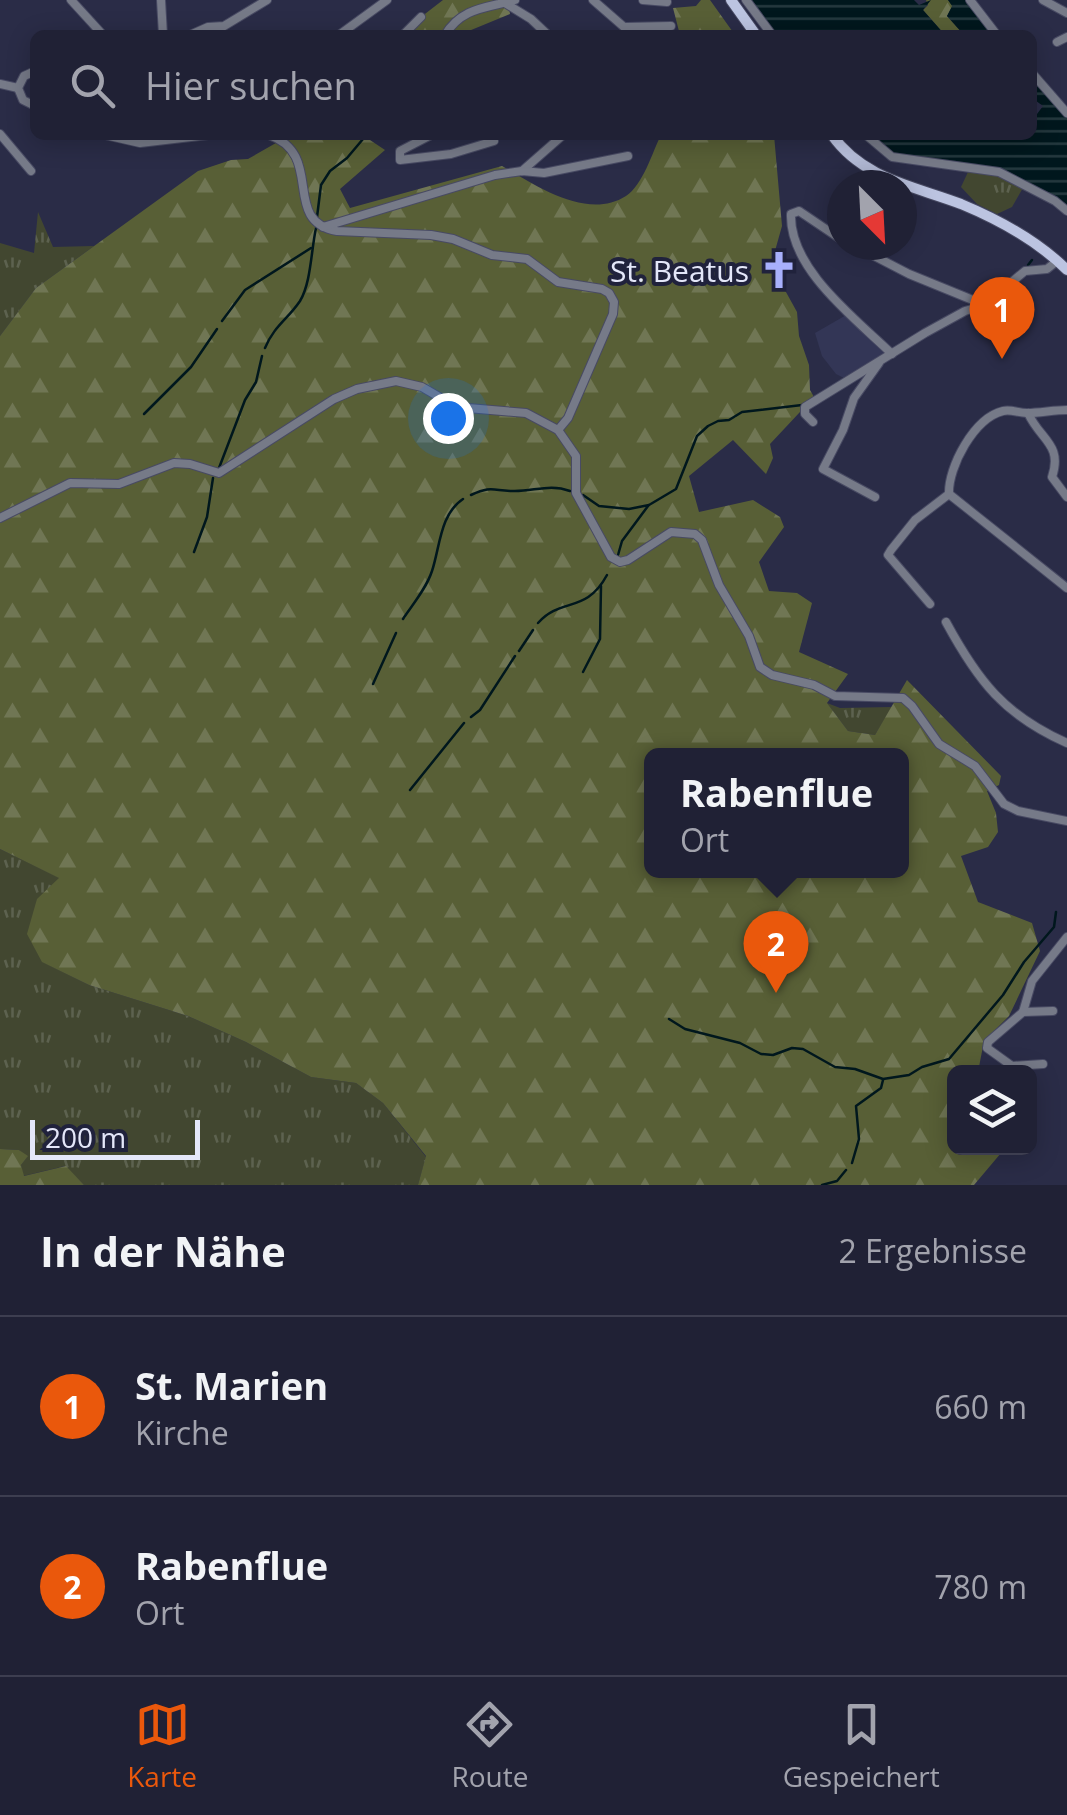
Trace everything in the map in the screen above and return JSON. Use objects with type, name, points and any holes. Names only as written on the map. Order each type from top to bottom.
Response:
[{"type":"main road","points":[[731,0],[752,30]]},
{"type":"main road","points":[[836,140],[872,172],[978,212],[1067,270]]},
{"type":"street","points":[[71,0],[98,30]]},
{"type":"street","points":[[161,0],[163,30]]},
{"type":"street","points":[[225,30],[267,0]]},
{"type":"street","points":[[346,30],[387,0]]},
{"type":"street","points":[[593,0],[624,28],[671,26]]},
{"type":"street","points":[[644,0],[667,2]]},
{"type":"street","points":[[746,0],[768,30]]},
{"type":"street","points":[[970,0],[993,30]]},
{"type":"street","points":[[1043,0],[1067,14]]},
{"type":"street","points":[[450,30],[470,11],[510,1],[543,30]]},
{"type":"street","points":[[408,30],[421,17]]},
{"type":"street","points":[[1056,42],[1067,37]]},
{"type":"street","points":[[30,73],[18,88],[23,100],[30,104]]},
{"type":"street","points":[[1037,79],[1067,113]]},
{"type":"street","points":[[0,84],[18,88]]},
{"type":"street","points":[[0,134],[31,171]]},
{"type":"street","points":[[124,140],[140,144],[170,140]]},
{"type":"street","points":[[289,140],[298,157],[310,215],[324,227],[453,239],[492,254],[527,259],[558,282],[609,293],[614,302],[613,314],[568,418],[558,430]]},
{"type":"street","points":[[421,140],[400,151],[400,160],[451,154],[494,141]]},
{"type":"street","points":[[522,171],[557,140]]},
{"type":"street","points":[[871,140],[892,157],[999,172],[1067,211]]},
{"type":"street","points":[[324,227],[494,174],[544,174],[628,156]]},
{"type":"street","points":[[827,230],[799,211],[792,214],[791,223],[807,268],[892,354]]},
{"type":"street","points":[[881,260],[985,305]]},
{"type":"street","points":[[814,422],[805,414],[805,407],[965,311],[985,305],[1025,271],[1047,269],[1057,260]]},
{"type":"street","points":[[875,496],[823,469],[858,392],[880,362]]},
{"type":"street","points":[[849,380],[858,392]]},
{"type":"street","points":[[0,518],[70,483],[119,484],[174,463],[219,473],[334,398],[382,384],[410,382],[457,405],[526,414],[558,430],[576,456],[576,493],[611,557],[620,562],[628,560],[671,532],[696,534],[707,550],[719,585],[744,626],[760,667],[772,675],[814,685],[835,696],[903,698],[938,744],[975,766],[1004,804],[1018,811],[1067,821]]},
{"type":"street","points":[[949,494],[954,462],[986,421],[1001,411],[1067,410]]},
{"type":"street","points":[[1028,413],[1056,452],[1058,460],[1052,478],[1067,497]]},
{"type":"street","points":[[930,604],[888,555],[915,520],[949,494]]},
{"type":"street","points":[[949,494],[1067,588]]},
{"type":"street","points":[[946,622],[978,678],[1006,708],[1067,743]]},
{"type":"street","points":[[1043,1064],[1012,1066],[986,1048],[1024,1012],[1032,981],[1067,937]]},
{"type":"street","points":[[1024,1012],[1052,1011]]},
{"type":"shaded area","points":[[748,0],[914,0],[919,5],[931,0],[923,10],[941,30],[770,30]]},
{"type":"shaded area","points":[[948,0],[965,0],[989,30],[960,30],[947,16],[952,6]]},
{"type":"shaded area","points":[[1037,83],[1067,117],[1067,209],[1018,179],[888,153],[874,140],[1037,140],[1037,114],[1043,106],[1037,102]]},
{"type":"shaded area","points":[[848,314],[886,354],[846,379],[836,374],[822,356],[815,333]]},
{"type":"green space","points":[[443,0],[508,0],[510,14],[471,30],[412,30],[421,17]]},
{"type":"green space","points":[[701,0],[710,0],[731,30],[679,30],[673,8],[696,6]]},
{"type":"green space","points":[[926,0],[948,0],[953,6],[947,16],[960,30],[941,30],[923,10],[928,5]]},
{"type":"green space","points":[[281,140],[370,140],[385,150],[340,189],[350,208],[502,166],[562,198],[595,205],[611,203],[632,191],[659,140],[774,140],[782,226],[771,265],[797,312],[814,397],[770,444],[773,458],[766,474],[733,440],[689,476],[699,512],[753,500],[780,517],[784,527],[759,562],[769,591],[797,593],[812,603],[799,652],[848,674],[827,703],[848,731],[875,735],[907,680],[1001,776],[999,785],[987,791],[998,832],[988,847],[961,856],[978,902],[1032,923],[1040,951],[1009,1016],[984,1041],[979,1065],[947,1065],[947,1155],[999,1155],[974,1185],[418,1185],[426,1156],[383,1103],[356,1083],[311,1077],[188,1016],[89,985],[42,962],[27,934],[37,899],[59,878],[0,849],[0,336],[36,288],[198,171],[248,159]]},
{"type":"green space","points":[[969,170],[999,175],[1024,186],[1012,207],[997,214],[977,204],[961,187]]},
{"type":"green space","points":[[38,212],[53,247],[94,246],[36,288],[0,336],[0,243],[34,253]]},
{"type":"green space","points":[[827,703],[840,708],[892,707],[875,735],[848,731]]},
{"type":"green space","points":[[0,849],[60,878],[43,962],[89,985],[188,1016],[311,1077],[356,1083],[383,1103],[426,1157],[418,1185],[84,1185],[65,1166],[23,1176],[21,1165],[27,1157],[19,1150],[0,1149]]},
{"type":"green space","points":[[0,1149],[19,1150],[28,1156],[21,1165],[24,1176],[66,1166],[84,1185],[0,1185]]},
{"type":"waterway","points":[[317,217],[321,185],[362,140]]},
{"type":"waterway","points":[[265,348],[304,294],[316,228]]},
{"type":"waterway","points":[[222,321],[245,290],[311,248]]},
{"type":"waterway","points":[[1028,265],[1032,260]]},
{"type":"waterway","points":[[144,414],[191,367],[217,329]]},
{"type":"waterway","points":[[219,468],[256,382],[262,356]]},
{"type":"waterway","points":[[583,495],[599,506],[629,509],[649,505],[676,489],[697,436],[708,426],[742,412],[802,405]]},
{"type":"waterway","points":[[194,552],[207,517],[213,478]]},
{"type":"waterway","points":[[471,495],[491,489],[570,491]]},
{"type":"waterway","points":[[403,619],[429,578],[450,513],[463,499]]},
{"type":"waterway","points":[[618,555],[622,541],[648,506]]},
{"type":"waterway","points":[[538,623],[556,610],[591,595],[607,575]]},
{"type":"waterway","points":[[583,672],[600,639],[601,586]]},
{"type":"waterway","points":[[519,651],[533,630]]},
{"type":"waterway","points":[[373,684],[396,633]]},
{"type":"waterway","points":[[471,717],[480,710],[515,656]]},
{"type":"waterway","points":[[410,790],[464,723]]},
{"type":"waterway","points":[[669,1019],[685,1029],[740,1043],[761,1054],[803,1049],[835,1067],[883,1079],[909,1075],[949,1059],[1054,927],[1056,912]]},
{"type":"waterway","points":[[852,1163],[859,1139],[856,1106],[881,1088],[883,1080]]},
{"type":"waterway","points":[[822,1185],[837,1181],[846,1170]]},
{"type":"place","name":"St. Beatus","points":[[779,270]]},
{"type":"place","name":"St. Marien","points":[[1002,359]]},
{"type":"place","name":"Rabenflue","points":[[776,993]]}]
